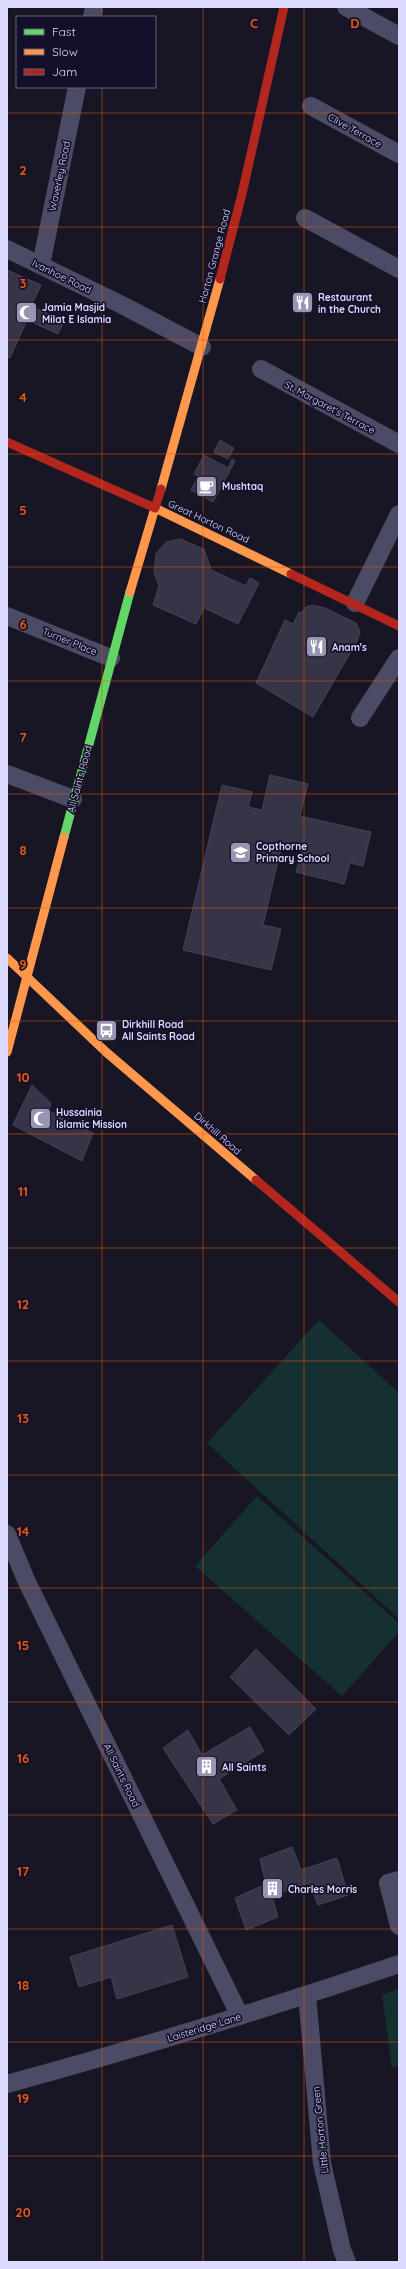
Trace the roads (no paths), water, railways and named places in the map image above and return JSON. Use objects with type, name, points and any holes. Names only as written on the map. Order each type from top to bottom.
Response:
[{"type":"main road","name":"Horton Grange Road","points":[[155,508],[202,348],[242,194],[284,7]]},
{"type":"main road","name":"Great Horton Road","points":[[7,442],[155,508],[355,603],[399,626]]},
{"type":"main road","name":"All Saints Road","points":[[7,1052],[111,658],[155,508]]},
{"type":"main road","name":"Dirkhill Road","points":[[7,958],[28,976],[106,1052],[399,1302]]},
{"type":"street","points":[[346,7],[399,36]]},
{"type":"street","name":"Waverley Road","points":[[41,265],[78,88]]},
{"type":"street","name":"Clive Terrace","points":[[311,106],[399,154]]},
{"type":"street","points":[[305,218],[399,269]]},
{"type":"street","name":"Ivanhoe Road","points":[[7,249],[202,348]]},
{"type":"street","name":"St. Margaret's Terrace","points":[[262,369],[399,444]]},
{"type":"street","points":[[355,603],[399,514]]},
{"type":"street","name":"Turner Place","points":[[7,616],[111,658]]},
{"type":"street","points":[[360,718],[399,658]]},
{"type":"street","points":[[7,774],[73,799]]},
{"type":"street","name":"All Saints Road","points":[[7,1534],[26,1580],[240,2016]]},
{"type":"street","points":[[399,1880],[388,1883],[399,1926]]},
{"type":"street","name":"Laisteridge Lane","points":[[7,2084],[92,2061],[240,2016],[399,1964]]},
{"type":"street","name":"Little Horton Green","points":[[307,1995],[322,2163],[342,2250],[347,2262]]},
{"type":"place","name":"Restaurant in the Church","points":[[302,303]]},
{"type":"place","name":"Jamia Masjid Milat E Islamia","points":[[27,313]]},
{"type":"place","name":"Mushtaq","points":[[207,486]]},
{"type":"place","name":"Anam's","points":[[316,647]]},
{"type":"place","name":"Copthorne Primary School","points":[[241,852]]},
{"type":"place","name":"Dirkhill Road All Saints Road","points":[[107,1030]]},
{"type":"place","name":"Hussainia Islamic Mission","points":[[40,1118]]},
{"type":"place","name":"All Saints","points":[[207,1767]]},
{"type":"place","name":"Charles Morris","points":[[273,1889]]}]
